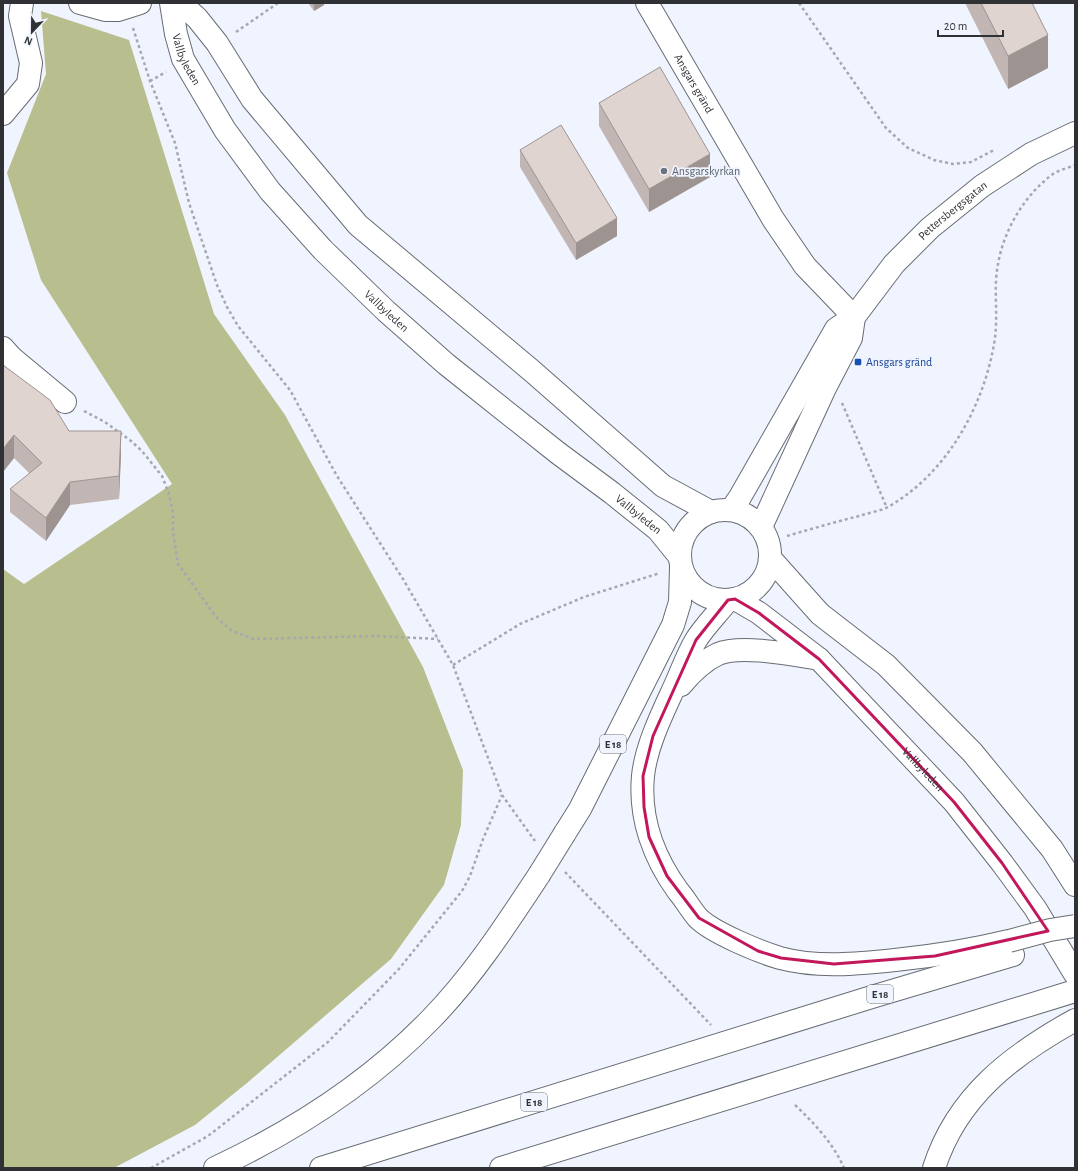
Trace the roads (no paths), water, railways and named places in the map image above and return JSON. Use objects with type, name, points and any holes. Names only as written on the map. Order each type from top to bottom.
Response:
[{"type":"main road","points":[[3,114],[28,84],[31,63],[20,16],[22,3]]},
{"type":"main road","points":[[80,3],[105,10],[118,10],[140,3]]},
{"type":"main road","name":"Vallbyleden","points":[[171,3],[176,34],[183,59],[225,130],[270,191],[323,250],[386,311],[446,364],[658,530],[681,562]]},
{"type":"main road","points":[[180,3],[197,18],[217,43],[252,99],[358,225],[532,371],[663,486],[721,511],[747,516],[761,527],[769,548],[770,558],[768,568],[760,584],[748,594],[731,600],[710,597],[700,592],[686,578],[681,562],[684,539],[690,528],[699,519],[721,511]]},
{"type":"main road","name":"Ansgars gränd","points":[[646,3],[773,219],[805,266],[854,317]]},
{"type":"main road","name":"Pettersbergsgatan","points":[[721,511],[740,497],[836,329],[854,317],[894,264],[930,228],[982,186],[1031,154],[1075,133]]},
{"type":"main road","name":"Pettersbergsgatan","points":[[761,527],[825,388],[851,338],[854,317]]},
{"type":"main road","points":[[3,348],[24,368],[65,402]]},
{"type":"main road","points":[[770,558],[820,614],[886,665],[972,752],[1052,849],[1075,885]]},
{"type":"main road","name":"E 18","points":[[215,1168],[252,1150],[317,1112],[361,1080],[401,1048],[432,1018],[464,982],[508,922],[539,876],[580,809],[673,626],[680,602],[681,562]]},
{"type":"main road","name":"Vallbyleden","points":[[731,600],[759,613],[818,659],[954,802],[1002,863],[1034,908],[1075,974]]},
{"type":"main road","name":"E 18","points":[[731,600],[696,640],[653,736],[643,776],[646,827],[657,856],[667,876],[699,918],[712,928],[758,951],[781,958],[815,963],[861,964],[935,956],[980,948],[1011,948],[1075,937]]},
{"type":"main road","name":"E 18","points":[[668,700],[698,667],[719,654],[734,650],[749,650],[778,652],[818,659]]},
{"type":"main road","name":"E 18","points":[[321,1168],[868,998],[1011,948],[1050,930],[1075,926]]},
{"type":"main road","points":[[502,1168],[1075,991]]},
{"type":"main road","points":[[934,1168],[947,1136],[978,1090],[1007,1064],[1031,1046],[1075,1020]]},
{"type":"place","name":"Ansgarskyrkan","points":[[664,171]]},
{"type":"place","name":"Ansgars gränd","points":[[858,362]]}]
